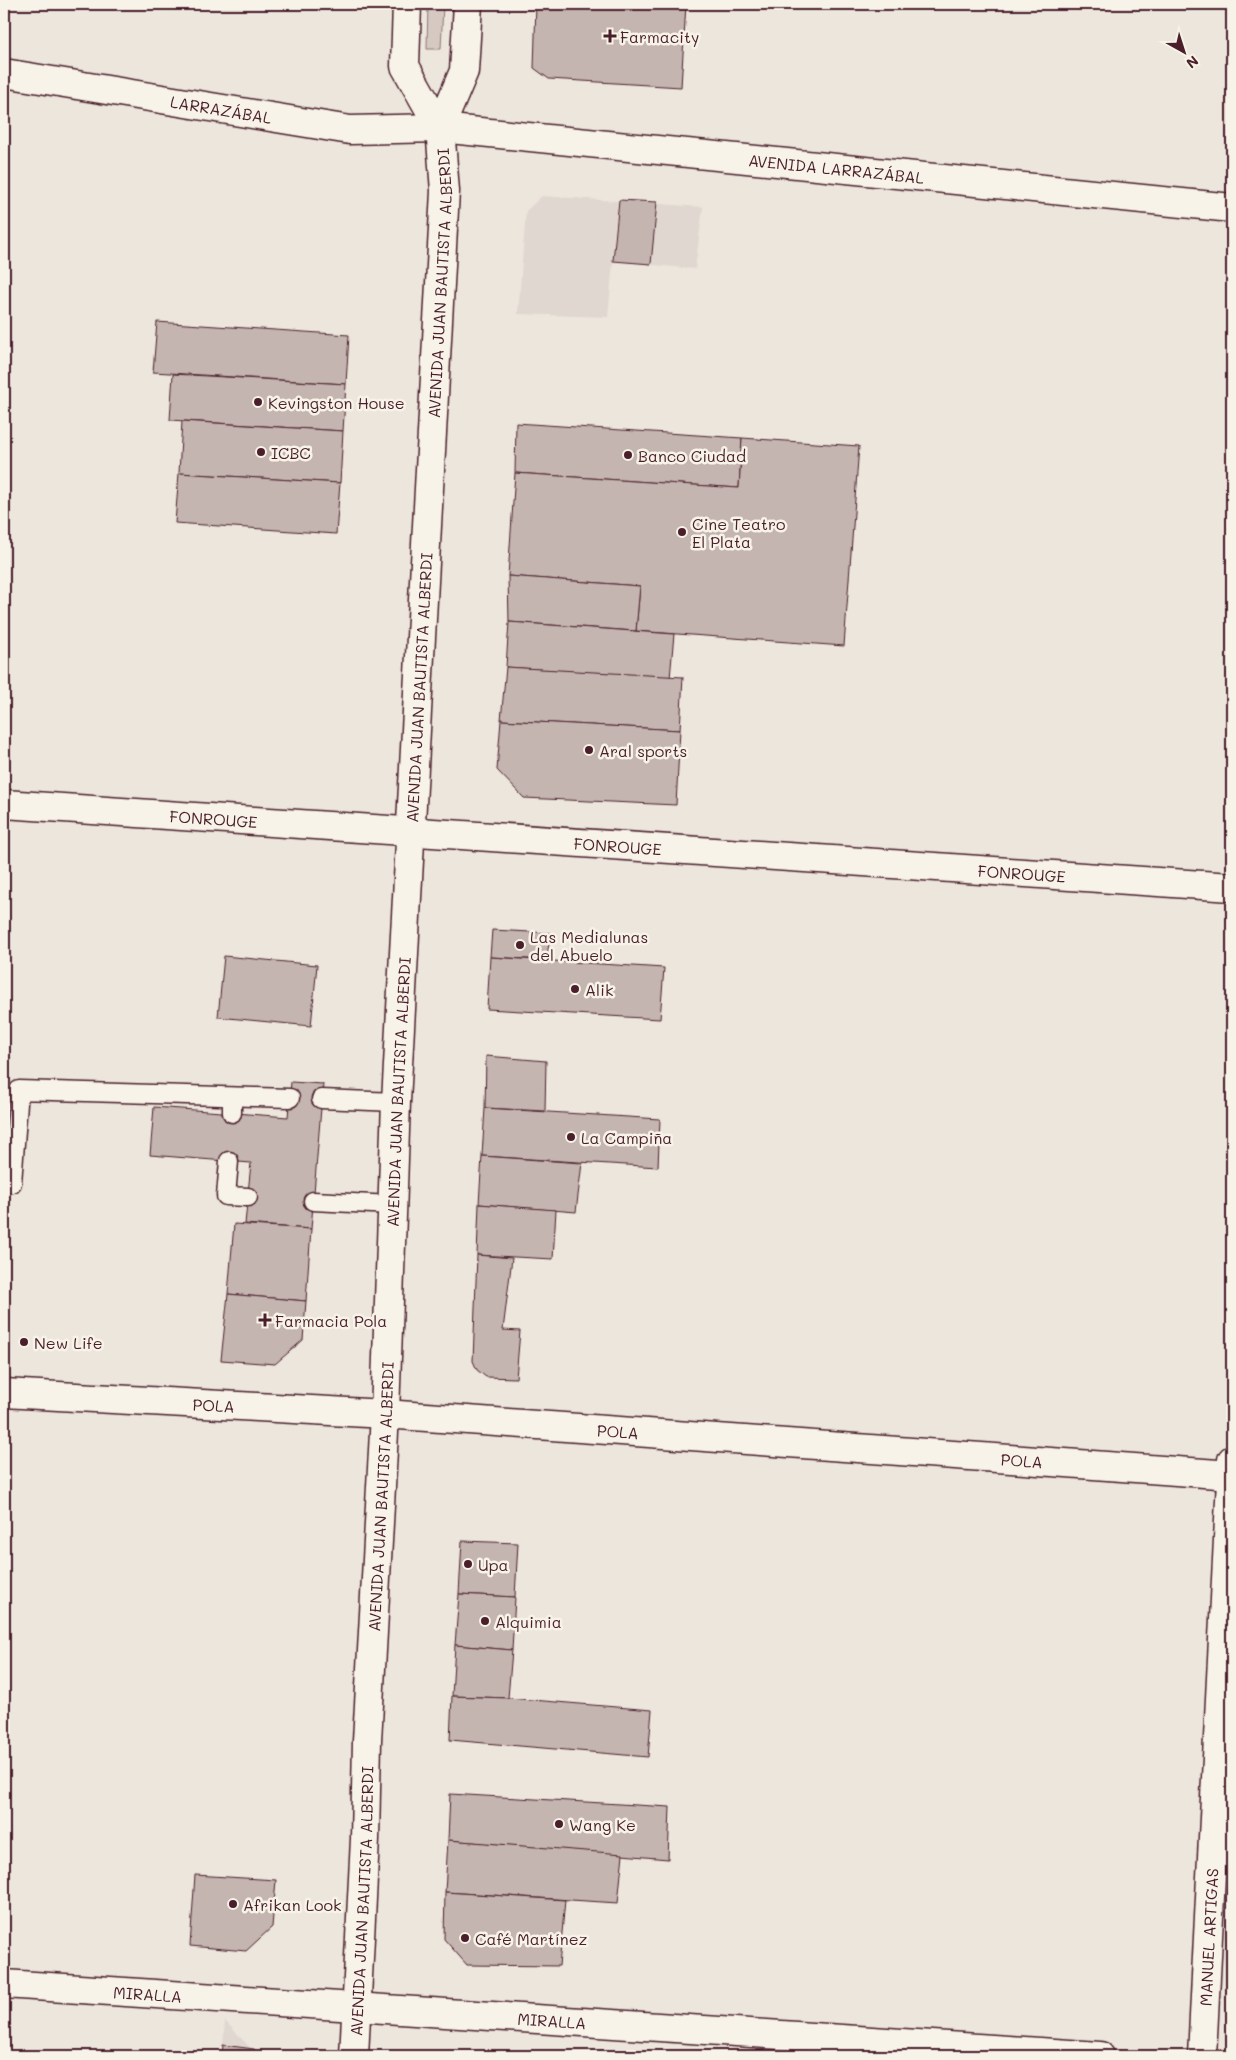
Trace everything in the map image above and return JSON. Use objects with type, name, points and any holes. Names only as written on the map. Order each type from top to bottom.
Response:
[{"type":"street","name":"AVENIDA JUAN BAUTISTA ALBERDI","points":[[354,2056],[367,1741],[385,1414],[396,1102],[412,833],[445,191],[440,128],[405,66],[407,4]]},
{"type":"street","name":"AVENIDA JUAN BAUTISTA ALBERDI","points":[[440,128],[464,71],[468,4]]},
{"type":"street","name":"LARRAZÁBAL","points":[[4,73],[350,130],[440,128]]},
{"type":"street","name":"AVENIDA LARRAZÁBAL","points":[[440,128],[1232,208]]},
{"type":"street","name":"FONROUGE","points":[[4,804],[1232,887]]},
{"type":"street","name":"POLA","points":[[4,1393],[385,1414],[1232,1470]]},
{"type":"street","name":"MANUEL ARTIGAS","points":[[1202,2056],[1232,1470]]},
{"type":"street","name":"MIRALLA","points":[[4,1984],[1100,2056]]},
{"type":"lane","points":[[12,1183],[19,1090],[232,1105],[290,1098]]},
{"type":"lane","points":[[321,1099],[396,1102]]},
{"type":"lane","points":[[229,1162],[226,1196],[248,1197]]},
{"type":"lane","points":[[314,1201],[392,1205]]},
{"type":"shaded area","points":[[428,4],[443,4],[441,49],[427,49]]},
{"type":"shaded area","points":[[542,196],[703,207],[695,269],[613,261],[608,317],[518,314],[526,211]]},
{"type":"shaded area","points":[[225,2021],[258,2056],[222,2056]]},
{"type":"building","name":"Farmacity","points":[[536,4],[686,4],[681,87],[549,79],[534,68]]},
{"type":"building","points":[[619,200],[657,202],[651,264],[613,261]]},
{"type":"building","points":[[157,322],[349,335],[346,384],[153,372]]},
{"type":"building","name":"Kevingston House","points":[[173,374],[346,384],[343,431],[170,420]]},
{"type":"building","name":"ICBC","points":[[182,421],[343,431],[340,483],[179,473]]},
{"type":"building","name":"Banco Ciudad","points":[[516,423],[742,438],[739,488],[515,473]]},
{"type":"building","name":"Cine Teatro El Plata","points":[[742,438],[859,446],[844,646],[636,631],[640,586],[508,576],[515,473],[739,488]]},
{"type":"building","points":[[179,473],[340,483],[336,534],[175,523]]},
{"type":"building","points":[[508,576],[640,586],[636,631],[509,622]]},
{"type":"building","points":[[509,622],[674,634],[670,678],[506,667]]},
{"type":"building","points":[[506,667],[683,677],[680,730],[501,720]]},
{"type":"building","name":"Aral sports","points":[[501,720],[680,730],[676,805],[524,798],[497,770]]},
{"type":"building","name":"Las Medialunas del Abuelo","points":[[492,930],[550,933],[547,960],[490,957]]},
{"type":"building","points":[[224,956],[317,965],[311,1026],[218,1017]]},
{"type":"building","name":"Alik","points":[[490,957],[664,968],[660,1019],[487,1009]]},
{"type":"building","points":[[486,1056],[546,1061],[545,1111],[485,1108]]},
{"type":"building","points":[[291,1082],[323,1084],[311,1229],[245,1224],[251,1163],[150,1155],[154,1107],[288,1117]]},
{"type":"building","name":"La Campiña","points":[[485,1108],[660,1119],[658,1167],[482,1156]]},
{"type":"building","points":[[482,1156],[582,1163],[576,1212],[479,1204]]},
{"type":"building","points":[[479,1204],[556,1210],[553,1259],[477,1255]]},
{"type":"building","points":[[234,1224],[311,1229],[306,1301],[228,1294]]},
{"type":"building","points":[[477,1255],[512,1258],[503,1330],[520,1331],[516,1378],[486,1377],[477,1370],[473,1361]]},
{"type":"building","name":"Farmacia Pola","points":[[228,1294],[306,1301],[303,1340],[275,1364],[221,1360]]},
{"type":"building","points":[[462,1541],[518,1543],[515,1597],[459,1594]]},
{"type":"building","name":"Alquimia","points":[[459,1594],[515,1597],[512,1650],[455,1645]]},
{"type":"building","points":[[455,1645],[512,1650],[508,1698],[452,1696]]},
{"type":"building","points":[[452,1696],[508,1698],[652,1710],[648,1757],[450,1740]]},
{"type":"building","name":"Wang Ke","points":[[450,1794],[670,1807],[668,1859],[448,1840]]},
{"type":"building","points":[[448,1840],[623,1854],[618,1903],[445,1892]]},
{"type":"building","name":"Afrikan Look","points":[[195,1875],[276,1880],[272,1927],[246,1951],[190,1946]]},
{"type":"building","points":[[445,1892],[565,1900],[559,1966],[467,1965],[444,1939]]},
{"type":"building","points":[[223,2045],[254,2049],[258,2056],[222,2056]]},
{"type":"place","name":"Farmacity","points":[[610,36]]},
{"type":"place","name":"Kevingston House","points":[[258,402]]},
{"type":"place","name":"ICBC","points":[[261,452]]},
{"type":"place","name":"Banco Ciudad","points":[[628,455]]},
{"type":"place","name":"Cine Teatro El Plata","points":[[682,532]]},
{"type":"place","name":"Aral sports","points":[[589,750]]},
{"type":"place","name":"Las Medialunas del Abuelo","points":[[520,945]]},
{"type":"place","name":"Alik","points":[[575,989]]},
{"type":"place","name":"La Campiña","points":[[571,1137]]},
{"type":"place","name":"Farmacia Pola","points":[[265,1320]]},
{"type":"place","name":"New Life","points":[[24,1342]]},
{"type":"place","name":"Upa","points":[[468,1564]]},
{"type":"place","name":"Alquimia","points":[[485,1621]]},
{"type":"place","name":"Wang Ke","points":[[559,1824]]},
{"type":"place","name":"Afrikan Look","points":[[233,1904]]},
{"type":"place","name":"Café Martínez","points":[[465,1938]]}]
